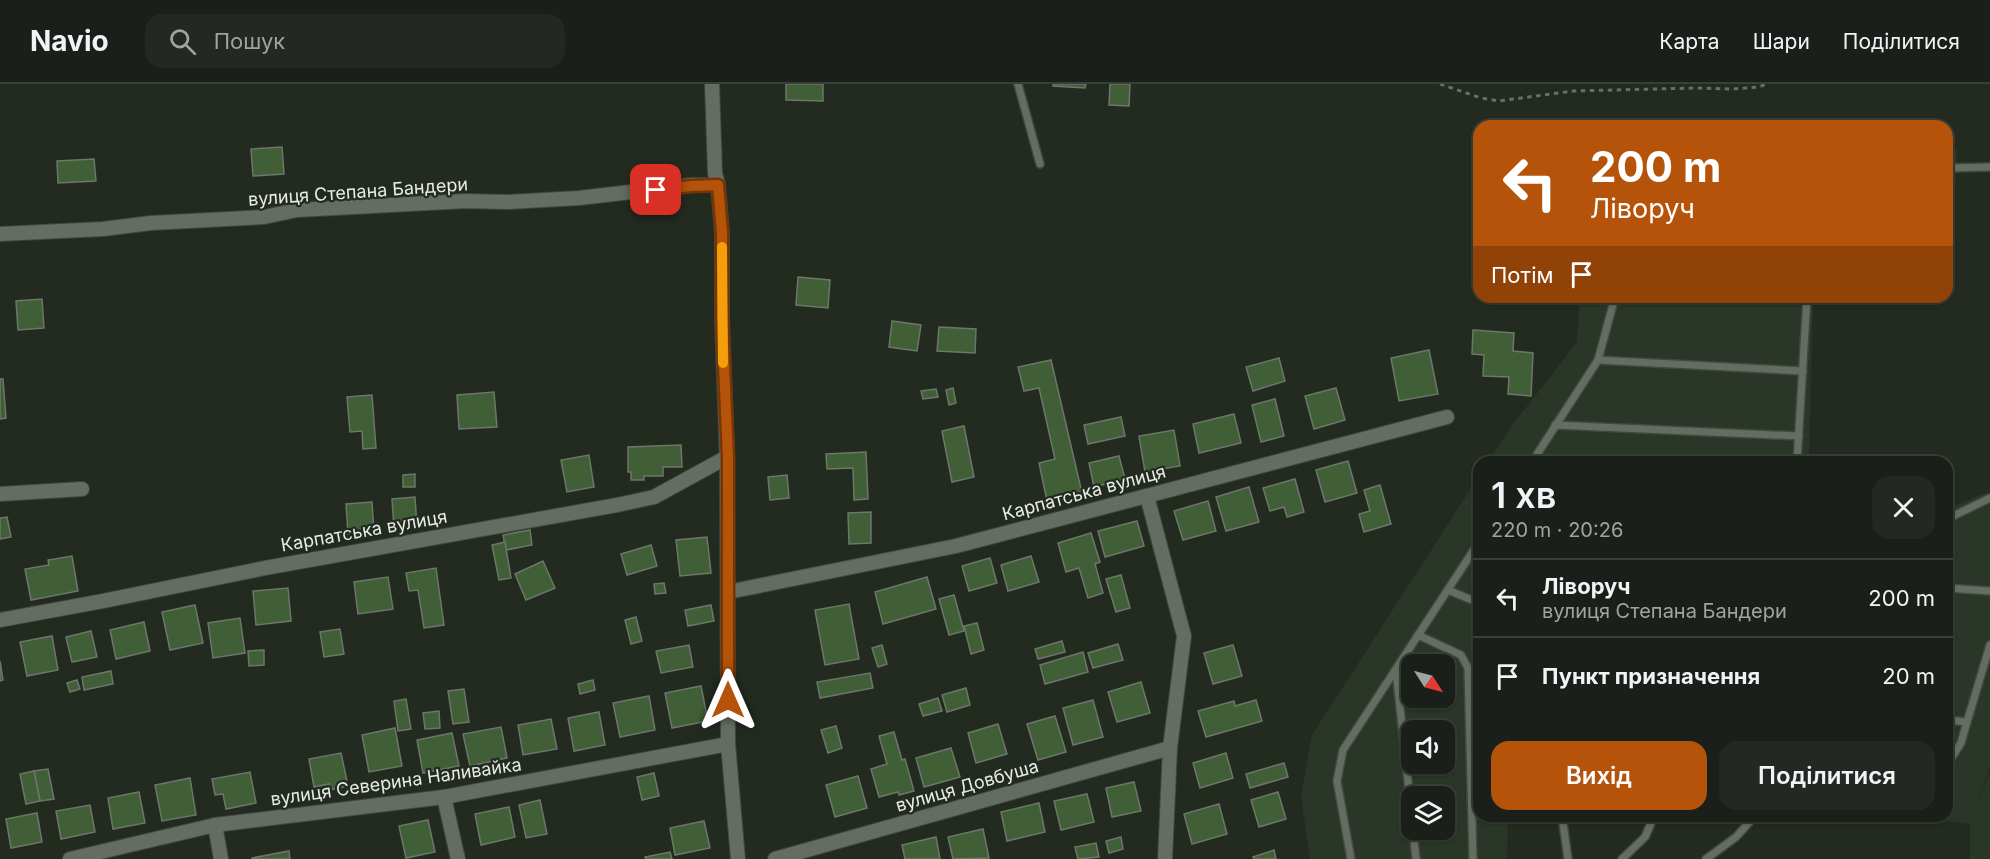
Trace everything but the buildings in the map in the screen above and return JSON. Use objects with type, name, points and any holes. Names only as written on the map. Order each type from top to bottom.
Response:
[{"type":"street","points":[[712,84],[715,173],[722,233],[722,320],[728,457],[728,744],[738,859]]},
{"type":"street","name":"вулиця Степана Бандери","points":[[0,234],[264,217],[297,210],[466,201],[507,202],[579,198],[718,185]]},
{"type":"street","name":"Карпатська вулиця","points":[[728,592],[956,546],[1448,417]]},
{"type":"street","name":"Карпатська вулиця","points":[[0,620],[103,602],[265,568],[617,505],[654,496],[728,457]]},
{"type":"street","points":[[0,494],[82,489]]},
{"type":"street","points":[[1147,496],[1184,636],[1170,747],[1165,859]]},
{"type":"street","name":"вулиця Северина Наливайка","points":[[70,859],[215,825],[444,797],[728,744]]},
{"type":"street","name":"вулиця Довбуша","points":[[775,859],[1170,747]]},
{"type":"street","points":[[444,797],[458,859]]},
{"type":"street","points":[[215,825],[221,859]]},
{"type":"lane","points":[[1018,84],[1040,164]]},
{"type":"lane","points":[[1953,168],[1990,166]]},
{"type":"lane","points":[[1536,456],[1598,360],[1613,303]]},
{"type":"lane","points":[[1797,456],[1806,303]]},
{"type":"lane","points":[[1598,360],[1803,371]]},
{"type":"lane","points":[[1556,426],[1799,436]]},
{"type":"lane","points":[[1953,516],[1990,498]]},
{"type":"lane","points":[[1982,503],[1990,509]]},
{"type":"lane","points":[[1350,859],[1337,781],[1343,750],[1473,551]]},
{"type":"lane","points":[[1953,588],[1990,591]]},
{"type":"lane","points":[[1448,590],[1473,600]]},
{"type":"lane","points":[[1418,635],[1461,655],[1468,668],[1473,859]]},
{"type":"lane","points":[[1953,754],[1961,743],[1990,645]]},
{"type":"lane","points":[[1468,668],[1473,669]]},
{"type":"lane","points":[[1395,670],[1408,786]]},
{"type":"lane","points":[[1953,721],[1967,722]]},
{"type":"lane","points":[[1563,822],[1568,859]]},
{"type":"lane","points":[[1622,859],[1646,837],[1652,822]]},
{"type":"lane","points":[[1706,859],[1736,837],[1750,822]]},
{"type":"lane","points":[[1414,840],[1416,859]]},
{"type":"path","points":[[1440,84],[1481,98],[1499,101],[1573,91],[1732,89],[1759,87],[1766,84]]},
{"type":"shaded area","points":[[1953,150],[1957,150],[1953,223]]},
{"type":"shaded area","points":[[1580,303],[1813,303],[1809,456],[1492,456],[1514,423],[1577,342]]},
{"type":"shaded area","points":[[1473,485],[1473,822],[1508,822],[1507,859],[1310,859],[1301,797],[1312,735]]},
{"type":"shaded area","points":[[1985,493],[1990,496],[1990,768],[1975,807],[1990,771],[1990,859],[1970,859],[1970,824],[1953,822],[1953,506]]},
{"type":"slow traffic","points":[[722,247],[723,363]]},
{"type":"route","points":[[656,190],[718,185],[722,233],[722,320],[728,457],[728,700]]}]
